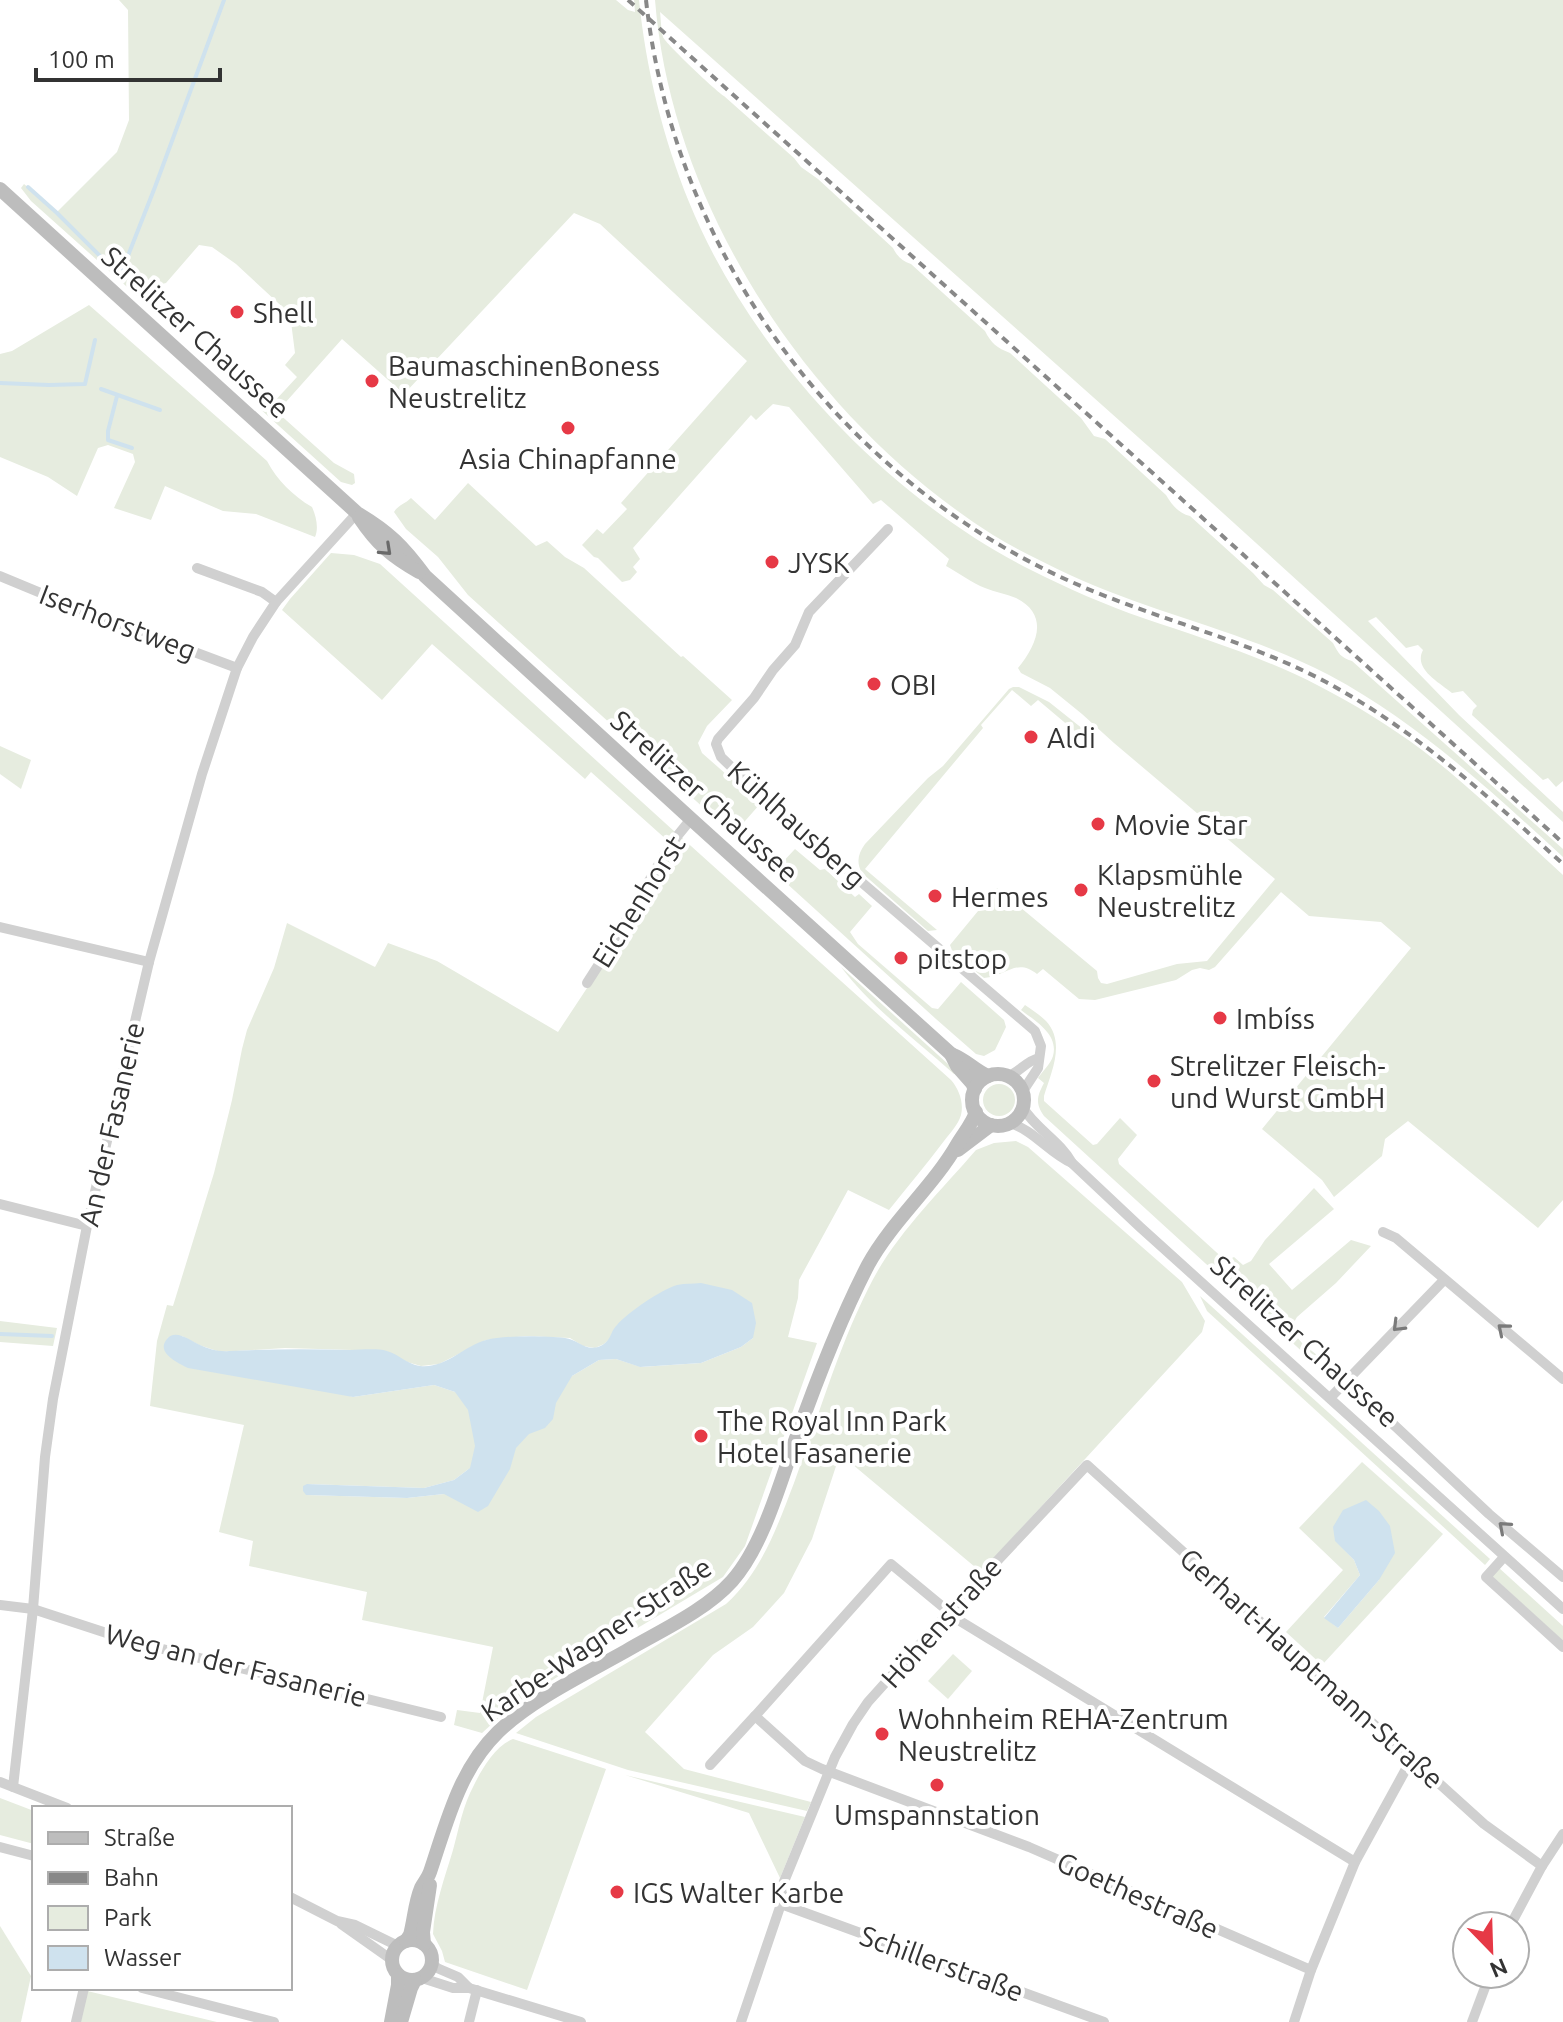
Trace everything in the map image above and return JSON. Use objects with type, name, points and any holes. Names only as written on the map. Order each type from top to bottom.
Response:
[{"type":"main road","name":"Strelitzer Chaussee","points":[[0,189],[357,513],[389,534],[406,550],[425,576],[951,1054],[975,1089]]},
{"type":"main road","name":"Strelitzer Chaussee","points":[[951,1054],[965,1059],[988,1076]]},
{"type":"main road","points":[[988,1076],[1009,1076],[1023,1091],[1023,1108],[1009,1123],[991,1125],[976,1112],[973,1102],[975,1089],[988,1076]]},
{"type":"main road","name":"Karbe-Wagner-Straße","points":[[402,1943],[410,1935],[421,1887],[429,1877],[461,1783],[499,1731],[541,1701],[700,1607],[741,1570],[770,1511],[830,1345],[856,1288],[882,1244],[954,1152],[976,1112]]},
{"type":"main road","name":"Karbe-Wagner-Straße","points":[[954,1152],[991,1125]]},
{"type":"main road","name":"Karbe-Wagner-Straße","points":[[424,1944],[429,1877]]},
{"type":"main road","points":[[401,2022],[411,1988],[429,1971],[432,1963],[424,1944],[417,1941],[402,1943],[393,1954],[393,1968],[405,1979],[418,1979]]},
{"type":"main road","points":[[391,2022],[398,1975]]},
{"type":"street","name":"An der Fasanerie","points":[[13,1787],[51,1413],[87,1226],[149,962],[196,794],[237,668],[276,602],[357,513]]},
{"type":"street","name":"Kühlhausberg","points":[[888,529],[809,612],[795,645],[718,739],[717,750],[727,764],[768,802],[1028,1024],[1035,1031],[1041,1046],[1039,1058]]},
{"type":"street","points":[[197,568],[262,592],[276,602]]},
{"type":"street","name":"Iserhorstweg","points":[[0,576],[237,668]]},
{"type":"street","name":"Eichenhorst","points":[[587,983],[670,845],[691,819]]},
{"type":"street","points":[[0,927],[149,962]]},
{"type":"street","points":[[1009,1076],[1030,1060],[1039,1058],[1038,1068],[1023,1091]]},
{"type":"street","name":"Strelitzer Chaussee","points":[[1023,1108],[1065,1150],[1072,1163]]},
{"type":"street","name":"Strelitzer Chaussee","points":[[1009,1123],[1017,1125],[1058,1157],[1072,1163],[1563,1609]]},
{"type":"street","points":[[0,1204],[87,1226]]},
{"type":"street","points":[[1383,1232],[1396,1238],[1563,1379]]},
{"type":"street","points":[[1330,1398],[1444,1280]]},
{"type":"street","name":"Strelitzer Chaussee","points":[[1342,1384],[1563,1577]]},
{"type":"street","name":"Höhenstraße","points":[[741,2022],[781,1904],[783,1884],[853,1724],[868,1702],[948,1613],[1087,1465]]},
{"type":"street","name":"Gerhart-Hauptmann-Straße","points":[[1087,1465],[1484,1824],[1542,1866]]},
{"type":"street","points":[[1504,1557],[1486,1577],[1563,1647]]},
{"type":"street","points":[[710,1765],[891,1564],[948,1613],[1355,1862]]},
{"type":"street","name":"Weg an der Fasanerie","points":[[0,1605],[33,1609],[134,1642],[441,1717]]},
{"type":"street","name":"Goethestraße","points":[[755,1716],[805,1761],[1029,1847],[1311,1970]]},
{"type":"street","points":[[1294,2022],[1311,1970],[1355,1862],[1413,1760]]},
{"type":"street","points":[[0,1782],[62,1806]]},
{"type":"street","points":[[1519,1910],[1563,1834]]},
{"type":"street","points":[[0,1847],[32,1855]]},
{"type":"street","points":[[292,1898],[337,1921],[392,1960]]},
{"type":"street","name":"Schillerstraße","points":[[781,1904],[1104,2022]]},
{"type":"street","points":[[337,1921],[402,1943]]},
{"type":"street","points":[[432,1963],[473,1989]]},
{"type":"street","points":[[418,1979],[453,1988],[473,1989],[581,2022]]},
{"type":"street","points":[[469,2022],[473,1989]]},
{"type":"street","points":[[76,2022],[84,1990]]},
{"type":"street","points":[[150,1990],[274,2022]]},
{"type":"street","points":[[1472,2022],[1484,1990]]},
{"type":"green space","points":[[119,0],[616,0],[635,12],[634,0],[639,0],[646,52],[664,128],[689,202],[715,258],[748,313],[786,365],[829,415],[876,461],[925,503],[977,540],[1031,570],[1115,608],[1276,666],[1359,708],[1441,765],[1563,875],[1563,1200],[1538,1228],[1408,1121],[1385,1139],[1382,1156],[1334,1197],[1322,1180],[1262,1129],[1411,948],[1381,922],[1309,916],[1281,892],[1215,967],[1192,970],[1176,980],[1095,1000],[1079,999],[1043,969],[1037,974],[1023,967],[984,978],[953,953],[950,945],[997,888],[1097,971],[1101,983],[1107,984],[1177,964],[1207,961],[1275,879],[1050,688],[1021,673],[1018,668],[1030,650],[1037,631],[1037,622],[1027,605],[980,586],[946,566],[949,559],[881,500],[873,504],[789,407],[773,404],[756,420],[751,415],[633,548],[640,559],[633,567],[637,572],[630,580],[622,582],[594,557],[582,545],[597,529],[603,534],[627,509],[621,503],[747,361],[600,224],[574,213],[404,394],[342,339],[277,412],[334,463],[354,474],[355,483],[352,485],[341,482],[258,407],[263,397],[272,404],[297,377],[285,365],[295,353],[290,314],[236,264],[212,247],[199,245],[166,283],[158,285],[145,299],[163,316],[168,311],[169,316],[164,320],[31,201],[21,188],[24,184],[57,212],[117,152],[129,120],[128,10]]},
{"type":"green space","points":[[655,0],[1563,0],[1563,781],[1556,787],[1548,778],[1543,780],[1472,715],[1477,706],[1463,691],[1452,693],[1434,680],[1421,663],[1423,650],[1418,645],[1406,648],[1376,617],[1368,621],[1459,715],[1563,812],[1563,822],[1202,494],[660,12],[663,37],[702,77],[818,179],[900,258],[911,264],[985,331],[995,345],[1010,353],[1081,418],[1094,436],[1105,439],[1176,508],[1190,516],[1264,585],[1333,643],[1342,657],[1352,661],[1563,849],[1563,857],[1452,758],[1361,694],[1298,660],[1102,589],[1021,551],[993,535],[928,488],[867,434],[812,372],[764,305],[722,233],[690,158],[667,80]]},
{"type":"green space","points":[[89,305],[267,461],[286,487],[312,507],[317,530],[315,537],[256,514],[223,511],[165,486],[151,520],[114,508],[135,462],[133,454],[108,445],[98,448],[77,496],[48,477],[0,457],[0,354],[12,351]]},
{"type":"green space","points":[[468,483],[536,546],[547,541],[584,568],[732,700],[707,726],[698,743],[702,753],[760,804],[738,829],[779,866],[795,849],[820,870],[825,869],[855,897],[859,894],[872,906],[850,932],[858,944],[932,1008],[938,1009],[961,982],[1004,1020],[1006,1027],[995,1050],[984,1056],[976,1054],[936,1019],[641,751],[645,746],[641,738],[633,744],[468,595],[438,557],[406,529],[394,512],[411,498],[435,520]]},
{"type":"green space","points":[[331,553],[354,555],[380,564],[675,832],[668,841],[591,772],[585,779],[432,644],[382,700],[282,610]]},
{"type":"green space","points":[[1013,687],[1049,702],[1088,733],[1089,738],[1083,738],[1038,700],[1031,706],[1012,690],[981,725],[983,728],[865,869],[937,930],[928,931],[862,873],[859,855],[865,844],[943,766]]},
{"type":"green space","points":[[0,746],[31,760],[21,789],[0,774]]},
{"type":"green space","points":[[681,837],[951,1080],[960,1096],[961,1115],[954,1129],[889,1210],[848,1190],[799,1280],[798,1298],[788,1337],[817,1343],[745,1546],[723,1577],[523,1699],[482,1733],[454,1725],[457,1710],[480,1713],[493,1647],[362,1620],[367,1592],[249,1566],[253,1541],[219,1532],[244,1425],[150,1406],[157,1341],[167,1305],[173,1306],[214,1173],[247,1030],[274,968],[287,923],[375,967],[388,943],[437,961],[558,1032],[620,938]],"holes":[[[182,1336],[220,1352],[285,1348],[386,1351],[421,1366],[439,1364],[486,1340],[527,1336],[570,1338],[583,1346],[595,1348],[612,1337],[753,1338],[741,1347],[701,1363],[641,1367],[616,1359],[599,1360],[572,1376],[455,1392],[434,1385],[353,1397],[167,1338]],[[470,1468],[444,1494],[407,1498],[306,1495],[307,1484],[424,1488],[454,1480]]]},
{"type":"green space","points":[[841,967],[959,1074],[954,1074],[895,1023]]},
{"type":"green space","points":[[1025,1005],[1046,1021],[1055,1039],[1055,1058],[1044,1101],[1093,1145],[1120,1118],[1137,1135],[1118,1159],[1119,1164],[1226,1261],[1234,1257],[1243,1265],[1251,1261],[1265,1240],[1314,1188],[1334,1209],[1269,1264],[1292,1290],[1351,1240],[1371,1246],[1293,1324],[1292,1331],[1302,1343],[1338,1372],[1320,1368],[1044,1116],[1038,1100],[1044,1083],[1038,1078],[1052,1059],[1054,1048],[1044,1029],[1021,1010]]},
{"type":"green space","points":[[999,1084],[1010,1089],[1015,1100],[1010,1111],[999,1116],[988,1111],[983,1100],[988,1089]]},
{"type":"green space","points":[[1016,1141],[1028,1147],[1182,1282],[1205,1321],[1202,1332],[981,1572],[840,1454],[812,1539],[784,1593],[753,1627],[713,1655],[645,1732],[684,1769],[811,1802],[807,1811],[628,1770],[516,1733],[536,1717],[726,1604],[739,1591],[759,1563],[775,1532],[847,1336],[878,1270],[917,1216],[976,1150],[994,1143]]},
{"type":"green space","points":[[1200,1296],[1490,1559],[1485,1565],[1207,1311]]},
{"type":"green space","points":[[0,1321],[57,1328],[53,1346],[0,1342]]},
{"type":"green space","points":[[1362,1462],[1443,1534],[1322,1665],[1286,1632],[1343,1570],[1299,1528]],"holes":[[[1336,1541],[1379,1580],[1338,1628],[1324,1617],[1360,1575],[1354,1560]]]},
{"type":"green space","points":[[1498,1567],[1563,1626],[1563,1641],[1491,1575]]},
{"type":"green space","points":[[953,1654],[972,1671],[948,1699],[928,1681]]},
{"type":"green space","points":[[513,1739],[606,1769],[527,1990],[445,1962],[433,1934],[438,1902],[467,1800],[490,1759],[500,1747]]},
{"type":"green space","points":[[625,1775],[805,1817],[780,1878],[749,1813]]},
{"type":"green space","points":[[0,1798],[32,1810],[32,1843],[0,1835]]},
{"type":"green space","points":[[0,1926],[31,1976],[21,2022],[0,2022]]},
{"type":"green space","points":[[83,1990],[217,2022],[76,2022]]},
{"type":"water","points":[[701,1283],[732,1290],[752,1303],[756,1323],[753,1338],[741,1347],[701,1363],[640,1367],[616,1359],[599,1360],[572,1376],[556,1403],[553,1419],[545,1428],[529,1434],[516,1448],[510,1469],[488,1506],[478,1512],[444,1494],[407,1498],[306,1495],[303,1491],[303,1486],[307,1484],[424,1488],[454,1480],[470,1468],[475,1446],[468,1410],[455,1392],[434,1385],[353,1397],[188,1368],[170,1357],[164,1349],[170,1336],[179,1335],[218,1351],[378,1350],[391,1352],[415,1365],[429,1366],[446,1361],[478,1343],[504,1337],[565,1338],[593,1348],[606,1343],[622,1320],[654,1296],[677,1285]]},
{"type":"water","points":[[1366,1500],[1390,1526],[1395,1553],[1379,1580],[1338,1628],[1324,1618],[1360,1575],[1354,1560],[1335,1541],[1333,1527],[1343,1510]]},
{"type":"waterway","points":[[28,187],[120,276],[224,0]]},
{"type":"waterway","points":[[0,383],[85,384],[95,340]]},
{"type":"waterway","points":[[101,389],[160,410]]},
{"type":"waterway","points":[[117,396],[108,440],[132,448]]},
{"type":"waterway","points":[[0,1334],[52,1336]]},
{"type":"railway","points":[[628,0],[1563,843]]},
{"type":"railway","points":[[646,0],[663,93],[691,182],[730,266],[780,344],[839,416],[906,480],[982,534],[1065,579],[1262,653],[1359,701],[1450,766],[1563,864]]},
{"type":"place","name":"Shell","points":[[237,312]]},
{"type":"place","name":"BaumaschinenBoness Neustrelitz","points":[[372,381]]},
{"type":"place","name":"Asia Chinapfanne","points":[[568,428]]},
{"type":"place","name":"JYSK","points":[[772,562]]},
{"type":"place","name":"OBI","points":[[874,684]]},
{"type":"place","name":"Aldi","points":[[1031,737]]},
{"type":"place","name":"Movie Star","points":[[1098,824]]},
{"type":"place","name":"Klapsmühle Neustrelitz","points":[[1081,890]]},
{"type":"place","name":"Hermes","points":[[935,896]]},
{"type":"place","name":"pitstop","points":[[901,958]]},
{"type":"place","name":"Imbíss","points":[[1220,1018]]},
{"type":"place","name":"Strelitzer Fleisch- und Wurst GmbH","points":[[1154,1081]]},
{"type":"place","name":"The Royal Inn Park Hotel Fasanerie","points":[[701,1436]]},
{"type":"place","name":"Wohnheim REHA-Zentrum Neustrelitz","points":[[882,1734]]},
{"type":"place","name":"Umspannstation","points":[[937,1785]]},
{"type":"place","name":"IGS Walter Karbe","points":[[617,1892]]}]
